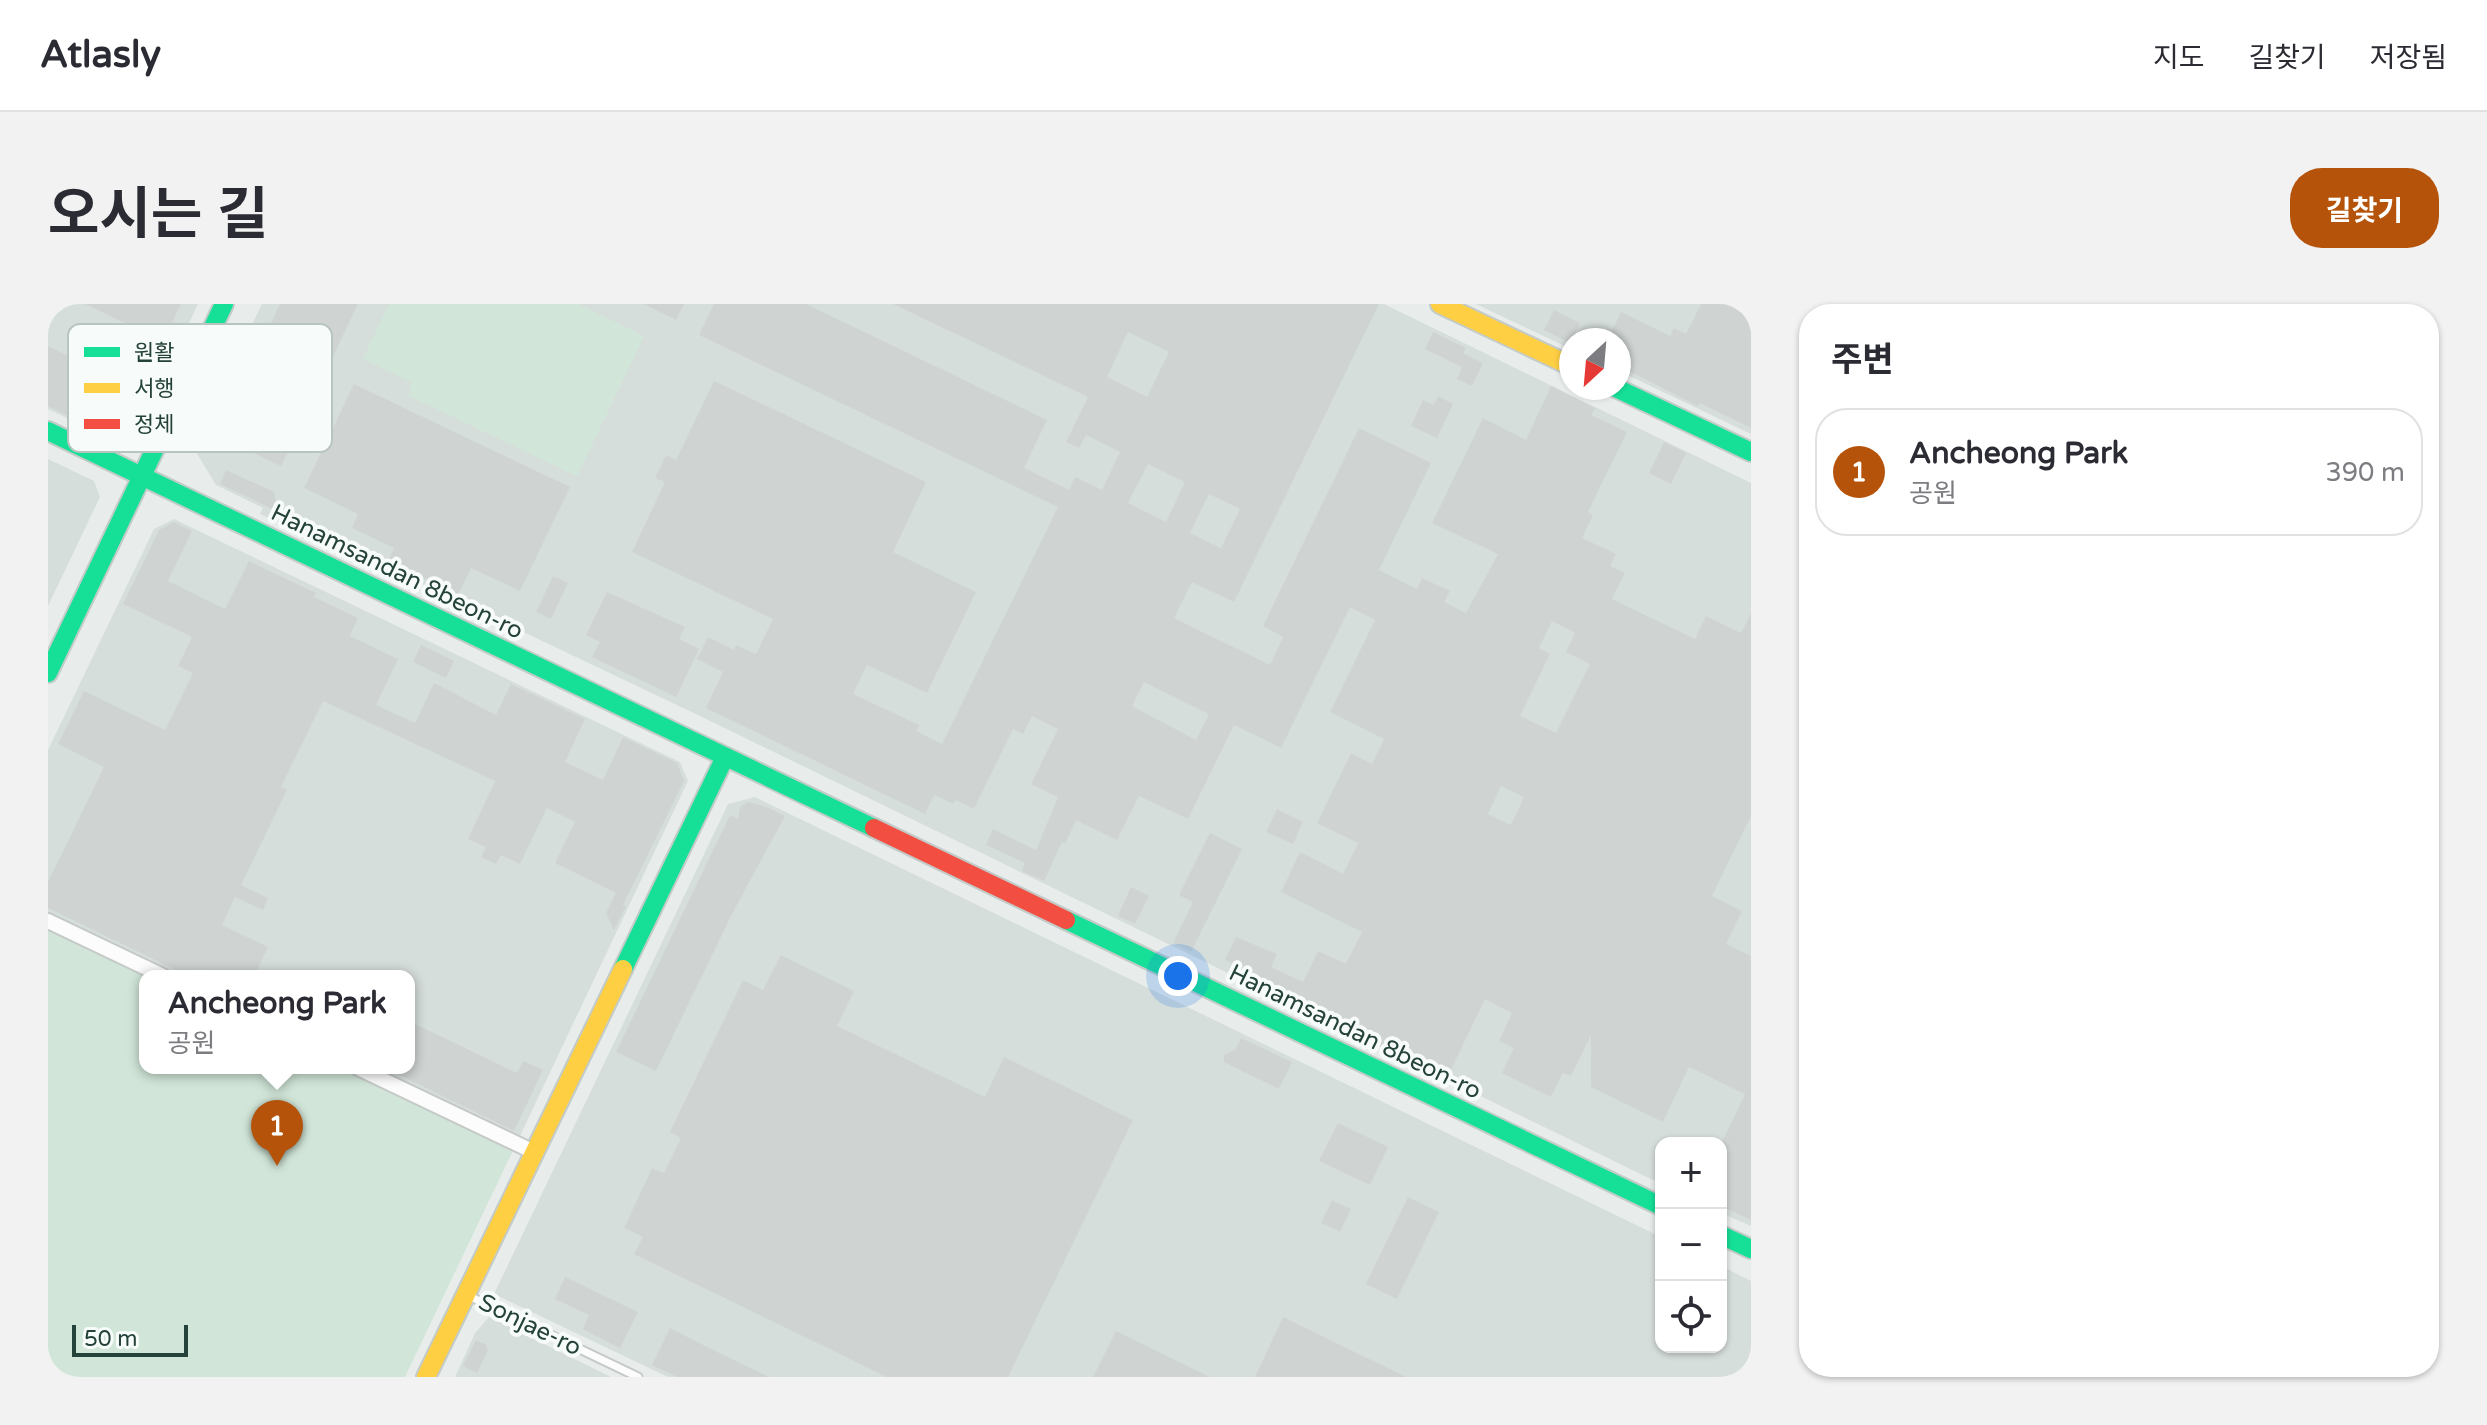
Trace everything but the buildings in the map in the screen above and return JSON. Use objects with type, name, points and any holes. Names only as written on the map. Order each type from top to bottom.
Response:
[{"type":"street","points":[[214,324],[224,304]]},
{"type":"street","points":[[1440,304],[1559,360]]},
{"type":"street","points":[[1631,395],[1751,452]]},
{"type":"street","name":"Hanamsandan 8beon-ro","points":[[48,431],[68,440]]},
{"type":"street","name":"Hanamsandan 8beon-ro","points":[[92,452],[1655,1203]]},
{"type":"street","points":[[48,673],[152,452]]},
{"type":"street","points":[[426,1377],[725,757]]},
{"type":"street","points":[[48,921],[150,970]]},
{"type":"street","points":[[371,1074],[534,1152]]},
{"type":"street","points":[[1727,1238],[1751,1249]]},
{"type":"lane","name":"Sonjae-ro","points":[[465,1294],[638,1377]]},
{"type":"shaded area","points":[[48,304],[198,304],[189,324],[68,324],[68,418],[48,409]]},
{"type":"shaded area","points":[[262,304],[1384,304],[1559,389],[1559,400],[1581,400],[1751,483],[1751,1226],[1727,1216],[1727,1137],[1655,1137],[1655,1181],[700,716],[306,529],[303,535],[260,514],[263,508],[216,485],[196,452],[332,452],[332,324],[252,324]]},
{"type":"shaded area","points":[[1476,304],[1751,304],[1751,434],[1631,377],[1631,328],[1559,328],[1559,343]]},
{"type":"shaded area","points":[[48,459],[94,481],[100,497],[48,606]]},
{"type":"shaded area","points":[[174,519],[680,762],[688,781],[519,1138],[385,1074],[415,1074],[415,970],[166,970],[48,914],[48,750],[154,529]]},
{"type":"shaded area","points":[[755,797],[1655,1234],[1655,1353],[1727,1353],[1727,1269],[1751,1281],[1751,1363],[1743,1377],[668,1377],[494,1294],[728,804]]},
{"type":"shaded area","points":[[489,1317],[611,1377],[455,1377],[475,1333]]},
{"type":"green space","points":[[389,304],[578,304],[644,336],[577,476],[409,396],[411,382],[363,359]]},
{"type":"green space","points":[[48,914],[166,970],[139,970],[139,1074],[385,1074],[519,1138],[405,1377],[48,1377]]},
{"type":"traffic: fast","points":[[214,324],[224,304]]},
{"type":"traffic: fast","points":[[1631,395],[1751,452]]},
{"type":"traffic: fast","points":[[48,431],[68,441]]},
{"type":"traffic: fast","points":[[92,452],[874,828]]},
{"type":"traffic: fast","points":[[48,673],[153,452]]},
{"type":"traffic: fast","points":[[623,969],[725,757]]},
{"type":"traffic: fast","points":[[1066,920],[1655,1203]]},
{"type":"traffic: fast","points":[[1727,1238],[1751,1249]]},
{"type":"traffic: slow","points":[[1440,304],[1559,360]]},
{"type":"traffic: slow","points":[[426,1377],[623,969]]},
{"type":"traffic: jam","points":[[874,828],[1066,920]]},
{"type":"place","name":"Ancheong Park","points":[[277,1166]]}]
